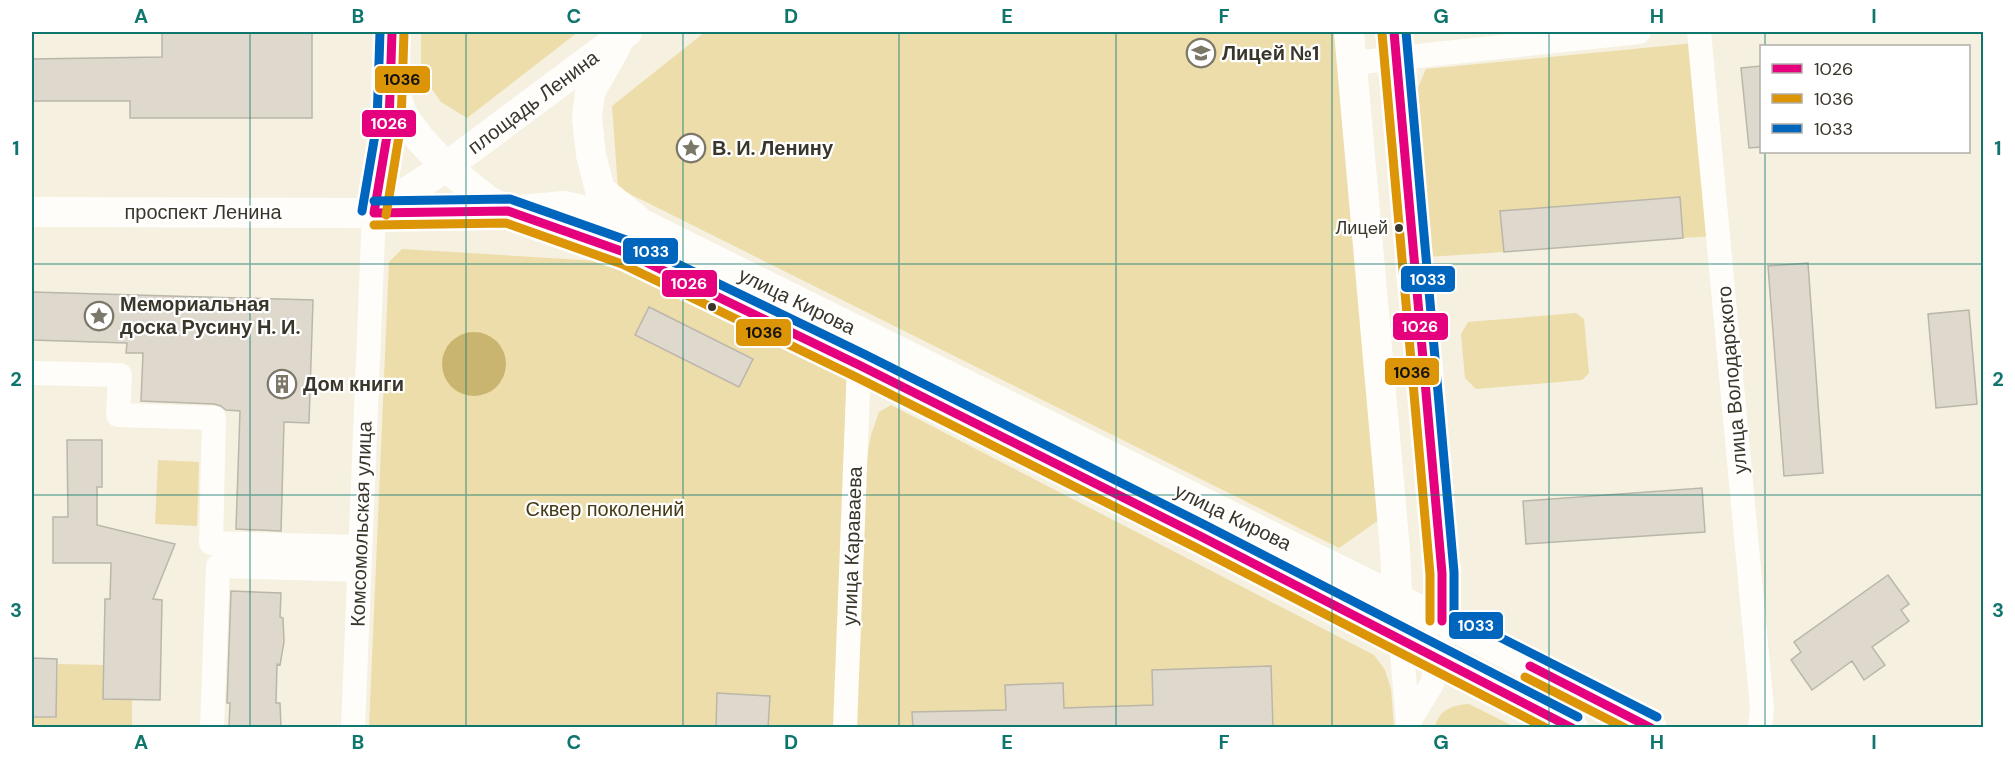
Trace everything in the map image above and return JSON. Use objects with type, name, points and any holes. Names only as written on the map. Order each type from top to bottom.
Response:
[{"type":"main road","points":[[392,32],[388,124],[374,213],[508,211]]},
{"type":"main road","points":[[1349,32],[1401,641]]},
{"type":"main road","name":"площадь Ленина","points":[[374,213],[446,167],[625,33]]},
{"type":"main road","name":"площадь Ленина","points":[[625,33],[590,92],[587,118],[591,155],[600,190],[640,223]]},
{"type":"main road","points":[[1396,45],[1442,573],[1442,621],[1437,659]]},
{"type":"main road","points":[[391,82],[403,116],[420,139],[446,167],[488,200],[508,211]]},
{"type":"main road","name":"улица Кирова","points":[[508,211],[564,206],[640,223],[1396,598],[1652,728]]},
{"type":"main road","name":"улица Кирова","points":[[508,211],[627,253],[860,365],[1200,536],[1573,728]]},
{"type":"main road","name":"проспект Ленина","points":[[32,212],[374,213]]},
{"type":"main road","points":[[1396,598],[1419,636],[1437,659]]},
{"type":"street","points":[[1353,63],[1396,45],[1639,32]]},
{"type":"street","name":"улица Володарского","points":[[1699,32],[1762,708],[1760,728]]},
{"type":"street","name":"Комсомольская улица","points":[[353,728],[374,213]]},
{"type":"street","name":"улица Караваева","points":[[844,728],[860,365]]},
{"type":"street","points":[[32,372],[120,375],[118,415],[214,418],[211,543],[360,558]]},
{"type":"street","points":[[212,728],[218,566],[360,558]]},
{"type":"street","points":[[1401,641],[1408,723],[1432,684],[1437,659]]},
{"type":"green space","points":[[421,32],[578,32],[467,118],[441,102],[421,74]]},
{"type":"green space","points":[[705,32],[1338,32],[1379,520],[1339,548],[618,188],[612,106]]},
{"type":"green space","points":[[1696,43],[1714,236],[1683,238],[1680,197],[1501,211],[1504,252],[1427,257],[1413,99],[1426,69]]},
{"type":"green space","name":"Сквер поколений","points":[[402,249],[614,262],[847,375],[834,727],[369,728],[389,262]]},
{"type":"green space","points":[[1576,313],[1584,319],[1589,373],[1582,380],[1476,389],[1465,378],[1461,334],[1468,322]]},
{"type":"green space","points":[[891,405],[1374,655],[1385,670],[1391,689],[1394,727],[855,728],[865,467],[871,435],[879,412]]},
{"type":"green space","points":[[158,460],[199,462],[197,526],[155,524]]},
{"type":"green space","points":[[58,664],[104,665],[104,699],[132,700],[132,727],[32,728],[32,717],[56,718]]},
{"type":"green space","points":[[1469,704],[1515,727],[1435,727],[1440,716],[1447,710]]},
{"type":"shaded area","points":[[474,332],[497,341],[506,364],[497,387],[474,396],[451,387],[442,364],[451,341]]},
{"type":"building","points":[[162,32],[312,32],[312,118],[130,118],[130,101],[32,101],[32,59],[162,57]]},
{"type":"building","points":[[1760,66],[1760,147],[1749,148],[1741,68]]},
{"type":"building","points":[[1680,197],[1683,238],[1504,252],[1500,211]]},
{"type":"building","points":[[1808,263],[1823,473],[1784,476],[1768,266]]},
{"type":"building","points":[[32,292],[313,300],[309,423],[284,422],[281,531],[236,529],[240,411],[226,410],[214,404],[141,401],[143,353],[126,353],[127,343],[32,340]]},
{"type":"building","points":[[649,307],[753,359],[739,387],[635,335]]},
{"type":"building","points":[[1969,310],[1977,404],[1936,408],[1928,314]]},
{"type":"building","points":[[67,440],[102,440],[102,487],[97,487],[97,525],[175,544],[153,599],[162,600],[160,700],[103,699],[105,599],[110,599],[111,563],[53,563],[53,517],[68,517]]},
{"type":"building","points":[[1702,488],[1705,532],[1526,544],[1523,501]]},
{"type":"building","points":[[1888,575],[1909,604],[1901,610],[1909,621],[1872,647],[1885,665],[1864,680],[1852,661],[1812,690],[1791,660],[1801,652],[1794,642]]},
{"type":"building","points":[[231,591],[281,593],[280,617],[283,618],[284,642],[280,665],[277,664],[276,703],[280,703],[281,728],[229,728],[230,703],[227,703]]},
{"type":"building","points":[[32,658],[57,659],[56,717],[32,717]]},
{"type":"building","points":[[1271,666],[1273,728],[913,728],[912,712],[1006,710],[1005,685],[1063,683],[1064,708],[1153,705],[1152,670]]},
{"type":"building","points":[[717,693],[770,696],[768,728],[716,728]]},
{"type":"transit line","name":"1033","points":[[362,211],[377,123],[380,32]]},
{"type":"transit line","name":"1026","points":[[374,213],[389,124],[392,32]]},
{"type":"transit line","name":"1036","points":[[386,215],[401,124],[404,32]]},
{"type":"transit line","name":"1026","points":[[1394,32],[1442,573],[1442,621]]},
{"type":"transit line","name":"1033","points":[[1406,32],[1454,572],[1454,614],[1657,717]]},
{"type":"transit line","name":"1036","points":[[1382,33],[1430,574],[1430,621]]},
{"type":"transit line","name":"1033","points":[[374,201],[510,199],[632,242],[864,354],[1205,525],[1578,717]]},
{"type":"transit line","name":"1026","points":[[374,213],[508,211],[627,253],[859,365],[1200,536],[1572,728]]},
{"type":"transit line","name":"1036","points":[[374,225],[506,223],[622,264],[854,376],[1195,547],[1546,728]]},
{"type":"transit line","name":"1026","points":[[1530,666],[1651,728]]},
{"type":"transit line","name":"1036","points":[[1525,677],[1625,728]]},
{"type":"place","name":"Лицeй №1","points":[[1201,53]]},
{"type":"place","name":"В. И. Ленину","points":[[691,148]]},
{"type":"place","name":"Лицeй","points":[[1399,228]]},
{"type":"place","name":"Мемориальная доска Русину Н. И.","points":[[99,316]]},
{"type":"place","name":"Дом книги","points":[[282,384]]}]
